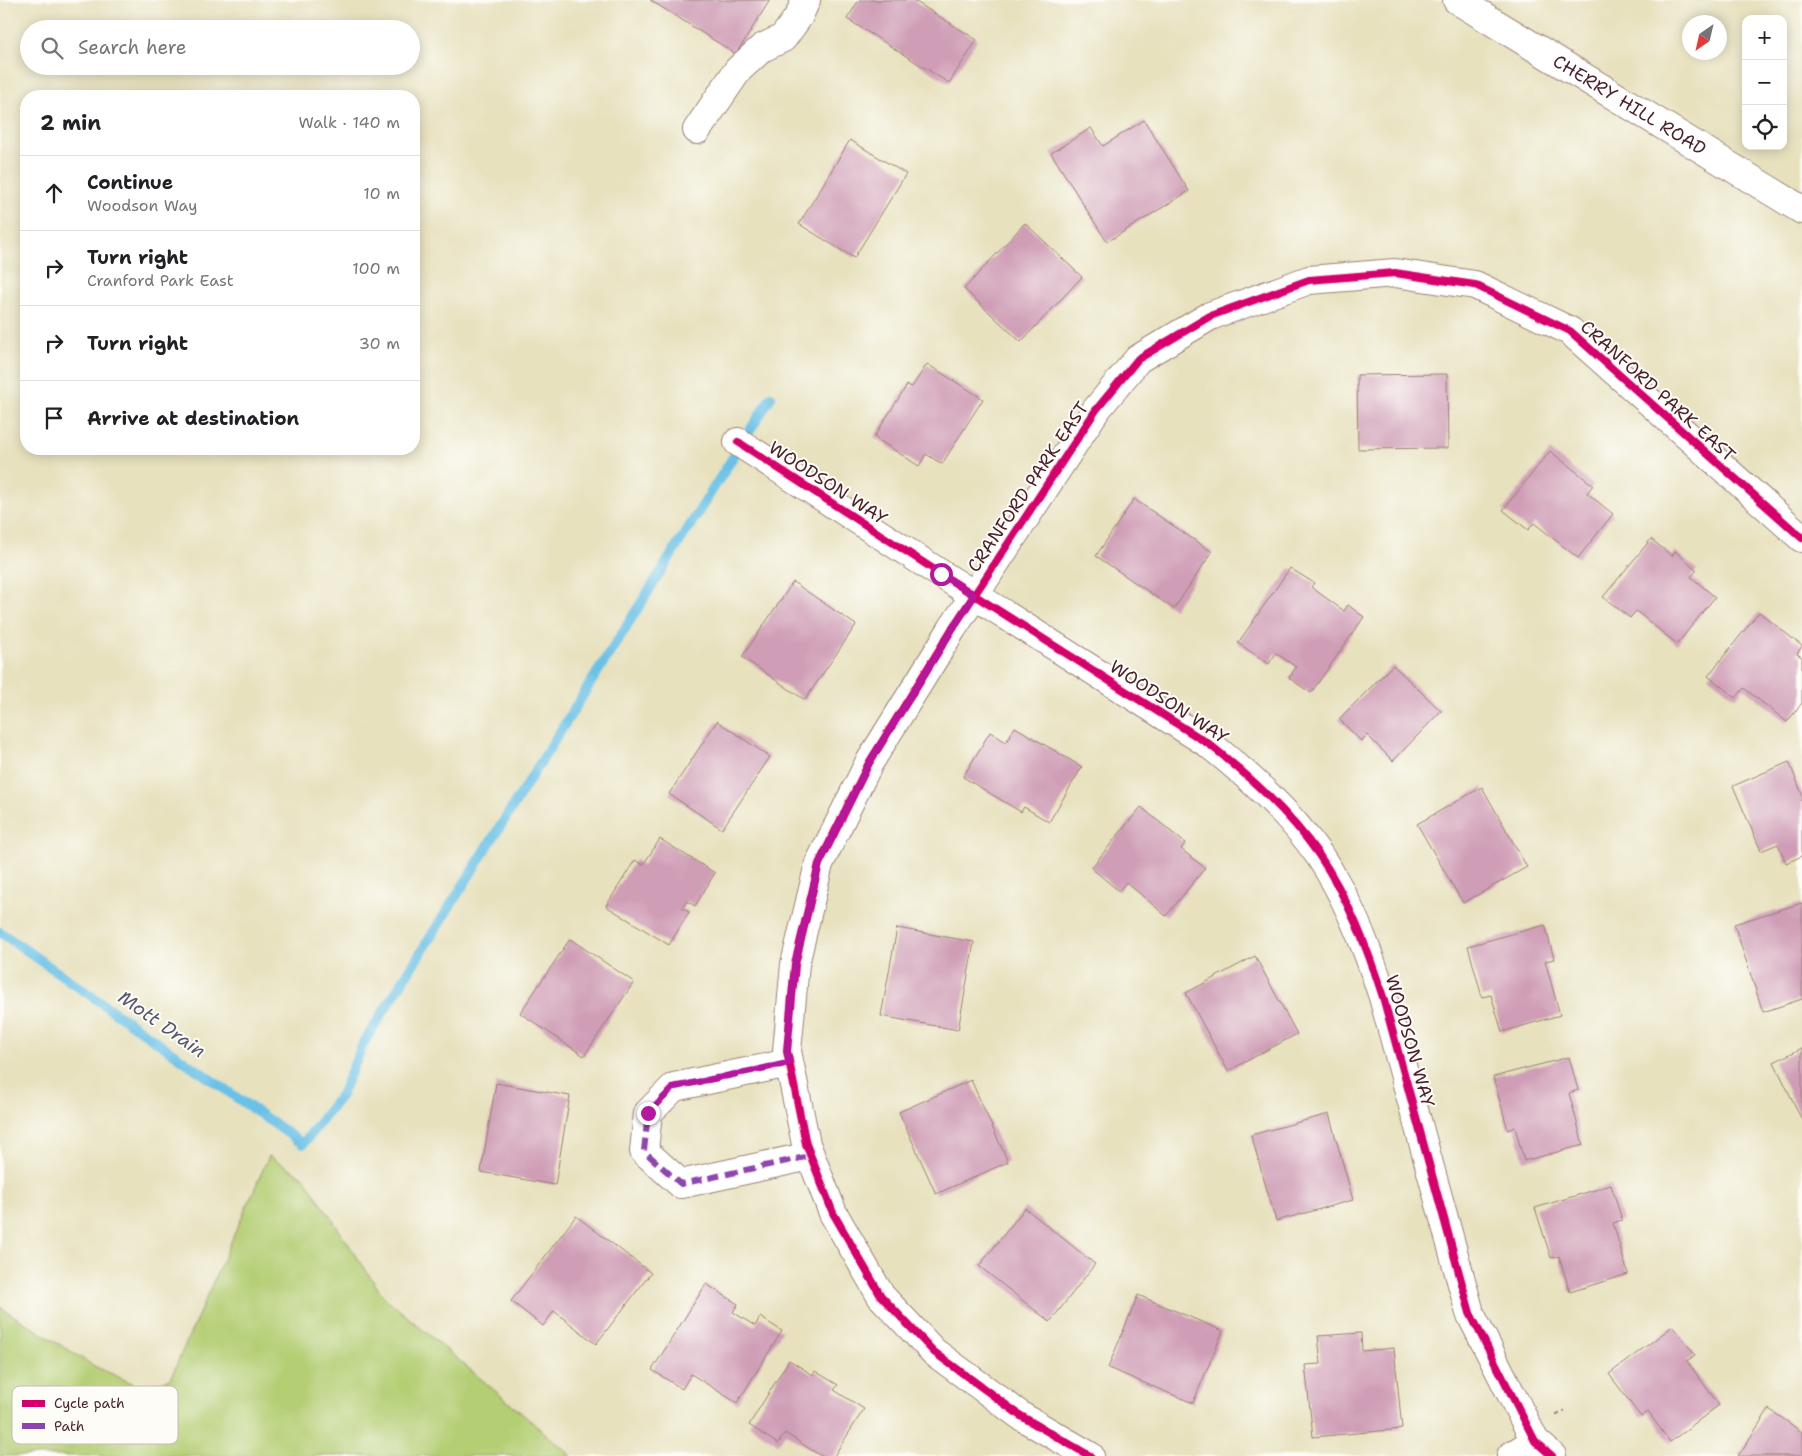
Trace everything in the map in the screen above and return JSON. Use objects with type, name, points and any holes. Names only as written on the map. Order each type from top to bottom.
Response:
[{"type":"street","points":[[697,130],[738,70],[762,48],[783,38],[799,16],[806,0]]},
{"type":"street","name":"CHERRY HILL ROAD","points":[[1457,0],[1802,210]]},
{"type":"street","name":"CRANFORD PARK EAST","points":[[1090,1456],[1021,1416],[934,1352],[881,1296],[833,1213],[810,1156],[787,1051],[795,964],[819,864],[869,763],[974,595],[1096,410],[1138,359],[1210,316],[1309,280],[1394,273],[1475,285],[1570,331],[1802,538]]},
{"type":"street","name":"WOODSON WAY","points":[[738,442],[1209,744],[1244,772],[1272,798],[1301,831],[1320,856],[1350,909],[1370,957],[1383,997],[1470,1313],[1543,1448]]},
{"type":"street","points":[[789,1063],[674,1087],[648,1113],[644,1151],[681,1184],[810,1156]]},
{"type":"street","points":[[1511,1456],[1543,1448]]},
{"type":"green space","points":[[269,1156],[304,1177],[383,1296],[572,1456],[0,1456],[0,1307],[94,1366],[139,1386],[12,1386],[12,1444],[178,1444],[178,1386],[149,1386],[170,1379]]},
{"type":"building","points":[[650,0],[770,0],[736,54]]},
{"type":"building","points":[[859,0],[913,0],[977,40],[949,83],[847,19]]},
{"type":"building","points":[[1144,120],[1189,191],[1107,242],[1051,153],[1091,128],[1103,146]]},
{"type":"building","points":[[850,140],[906,174],[854,258],[799,224]]},
{"type":"building","points":[[1025,223],[1082,277],[1021,342],[964,289]]},
{"type":"building","points":[[927,364],[983,399],[942,464],[926,454],[919,466],[874,437],[907,385],[912,387]]},
{"type":"building","points":[[1447,374],[1448,448],[1358,449],[1357,375]]},
{"type":"building","points":[[1550,451],[1593,485],[1587,493],[1613,514],[1578,558],[1534,523],[1528,530],[1503,510]]},
{"type":"building","points":[[1134,499],[1212,552],[1174,609],[1096,556]]},
{"type":"building","points":[[1651,539],[1672,556],[1675,551],[1697,570],[1691,577],[1715,597],[1677,644],[1636,611],[1630,618],[1603,597]]},
{"type":"building","points":[[1290,568],[1314,583],[1311,587],[1344,611],[1348,605],[1364,617],[1311,693],[1289,678],[1296,667],[1276,653],[1269,664],[1238,643]]},
{"type":"building","points":[[793,582],[856,625],[805,700],[742,657]]},
{"type":"building","points":[[1759,612],[1802,646],[1797,654],[1802,657],[1802,703],[1787,722],[1744,688],[1736,698],[1708,676]]},
{"type":"building","points":[[1393,665],[1441,711],[1393,761],[1367,735],[1361,741],[1339,719]]},
{"type":"building","points":[[717,721],[770,757],[722,829],[669,794]]},
{"type":"building","points":[[1015,727],[1082,767],[1049,822],[1024,807],[1021,812],[963,777],[990,732],[1006,742]]},
{"type":"building","points":[[1789,762],[1802,794],[1802,856],[1786,863],[1778,844],[1761,851],[1733,786]]},
{"type":"building","points":[[1482,787],[1527,867],[1463,903],[1417,824]]},
{"type":"building","points":[[1141,807],[1185,843],[1181,849],[1205,868],[1166,916],[1126,882],[1119,891],[1091,868]]},
{"type":"building","points":[[660,839],[715,873],[695,906],[687,901],[682,908],[689,912],[669,945],[606,906],[635,860],[643,865]]},
{"type":"building","points":[[1802,903],[1802,999],[1763,1012],[1734,924]]},
{"type":"building","points":[[1545,925],[1554,959],[1545,961],[1560,1015],[1502,1032],[1491,995],[1482,997],[1468,946]]},
{"type":"building","points":[[897,928],[974,942],[958,1030],[881,1016]]},
{"type":"building","points":[[570,939],[634,982],[584,1056],[520,1013]]},
{"type":"building","points":[[1255,956],[1297,1034],[1228,1071],[1186,993]]},
{"type":"building","points":[[1802,1048],[1802,1120],[1774,1062]]},
{"type":"building","points":[[1569,1057],[1578,1090],[1569,1093],[1583,1145],[1524,1161],[1515,1127],[1508,1130],[1493,1077]]},
{"type":"building","points":[[971,1080],[1008,1162],[936,1194],[899,1112]]},
{"type":"building","points":[[496,1083],[570,1096],[555,1185],[481,1172]]},
{"type":"building","points":[[1329,1114],[1353,1200],[1276,1221],[1251,1135]]},
{"type":"building","points":[[1611,1185],[1622,1220],[1613,1223],[1628,1274],[1570,1292],[1559,1256],[1551,1258],[1535,1208]]},
{"type":"building","points":[[1025,1208],[1095,1264],[1050,1322],[979,1266]]},
{"type":"building","points":[[576,1216],[651,1273],[596,1344],[554,1311],[543,1326],[511,1301]]},
{"type":"building","points":[[706,1284],[738,1304],[733,1312],[755,1326],[760,1317],[782,1331],[737,1403],[691,1374],[682,1389],[652,1370]]},
{"type":"building","points":[[1138,1295],[1223,1331],[1193,1403],[1108,1368]]},
{"type":"building","points":[[1673,1326],[1695,1355],[1687,1361],[1719,1405],[1670,1442],[1648,1412],[1641,1417],[1609,1374]]},
{"type":"building","points":[[1361,1333],[1362,1351],[1394,1348],[1402,1429],[1313,1437],[1305,1365],[1321,1364],[1318,1336]]},
{"type":"building","points":[[789,1360],[813,1375],[815,1371],[838,1385],[834,1390],[864,1409],[834,1456],[821,1456],[785,1433],[778,1444],[749,1425]]},
{"type":"building","points":[[1769,1409],[1802,1432],[1802,1456],[1738,1456]]},
{"type":"waterway","name":"Mott Drain","points":[[0,932],[303,1144],[341,1095],[363,1044],[771,397]]},
{"type":"marked path","points":[[789,1063],[674,1087],[648,1113],[644,1151],[681,1184],[810,1156]]},
{"type":"cycle path","points":[[1090,1456],[1021,1416],[934,1352],[881,1296],[833,1213],[806,1144],[787,1051],[795,964],[819,864],[869,763],[952,629],[1096,410],[1138,359],[1210,316],[1309,280],[1395,273],[1475,285],[1570,331],[1802,538]]},
{"type":"cycle path","points":[[738,442],[941,574],[1209,744],[1239,769],[1295,824],[1319,855],[1339,888],[1377,978],[1470,1313],[1535,1441],[1552,1456]]},
{"type":"route","points":[[648,1113],[674,1087],[789,1063],[787,1051],[795,964],[819,864],[869,763],[974,595],[941,574]]}]
